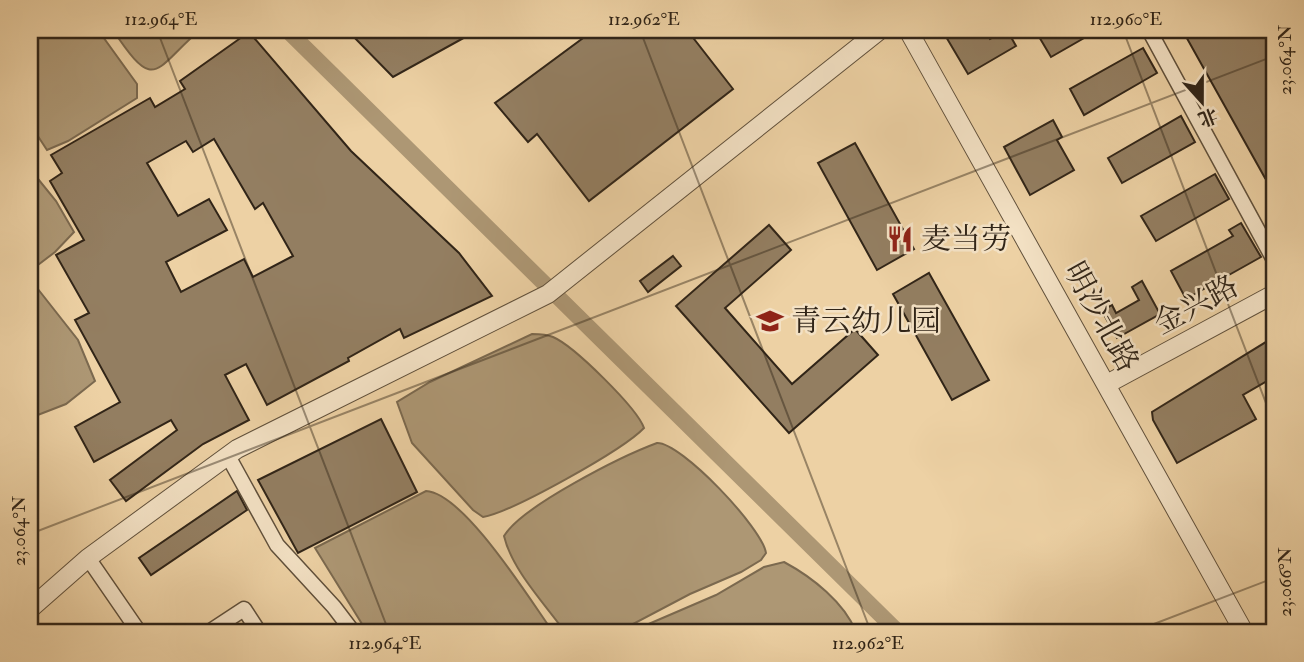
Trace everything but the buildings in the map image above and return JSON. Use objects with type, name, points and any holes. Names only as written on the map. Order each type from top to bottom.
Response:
[{"type":"street","points":[[30,609],[88,558],[228,456],[554,289],[880,30]]},
{"type":"street","name":"明沙北路","points":[[908,30],[1244,632]]},
{"type":"street","points":[[1149,30],[1274,260]]},
{"type":"street","name":"金兴路","points":[[1107,384],[1274,294]]},
{"type":"street","points":[[228,456],[277,545],[353,632]]},
{"type":"street","points":[[88,558],[139,632]]},
{"type":"street","points":[[209,632],[244,610],[259,632]]},
{"type":"shaded area","points":[[30,30],[98,30],[137,84],[137,98],[68,141],[47,150],[30,124]]},
{"type":"shaded area","points":[[113,30],[200,30],[164,64],[155,69],[147,69],[138,63]]},
{"type":"shaded area","points":[[30,169],[56,201],[74,232],[55,252],[30,271]]},
{"type":"shaded area","points":[[30,279],[78,340],[95,381],[66,404],[30,418]]},
{"type":"shaded area","points":[[532,334],[553,337],[575,352],[618,393],[644,428],[566,479],[517,504],[483,517],[473,510],[412,443],[397,402],[430,382]]},
{"type":"shaded area","points":[[657,443],[684,456],[737,507],[761,541],[766,553],[761,560],[741,572],[690,594],[618,632],[565,632],[522,574],[504,536],[531,511],[574,483]]},
{"type":"shaded area","points":[[426,491],[441,496],[459,509],[477,528],[553,632],[367,632],[315,548]]},
{"type":"shaded area","points":[[784,562],[806,575],[836,601],[856,632],[630,632],[716,595],[764,567]]},
{"type":"waterway","points":[[287,30],[898,632]]},
{"type":"place","name":"麦当劳","points":[[900,239]]},
{"type":"place","name":"青云幼儿园","points":[[770,321]]}]
